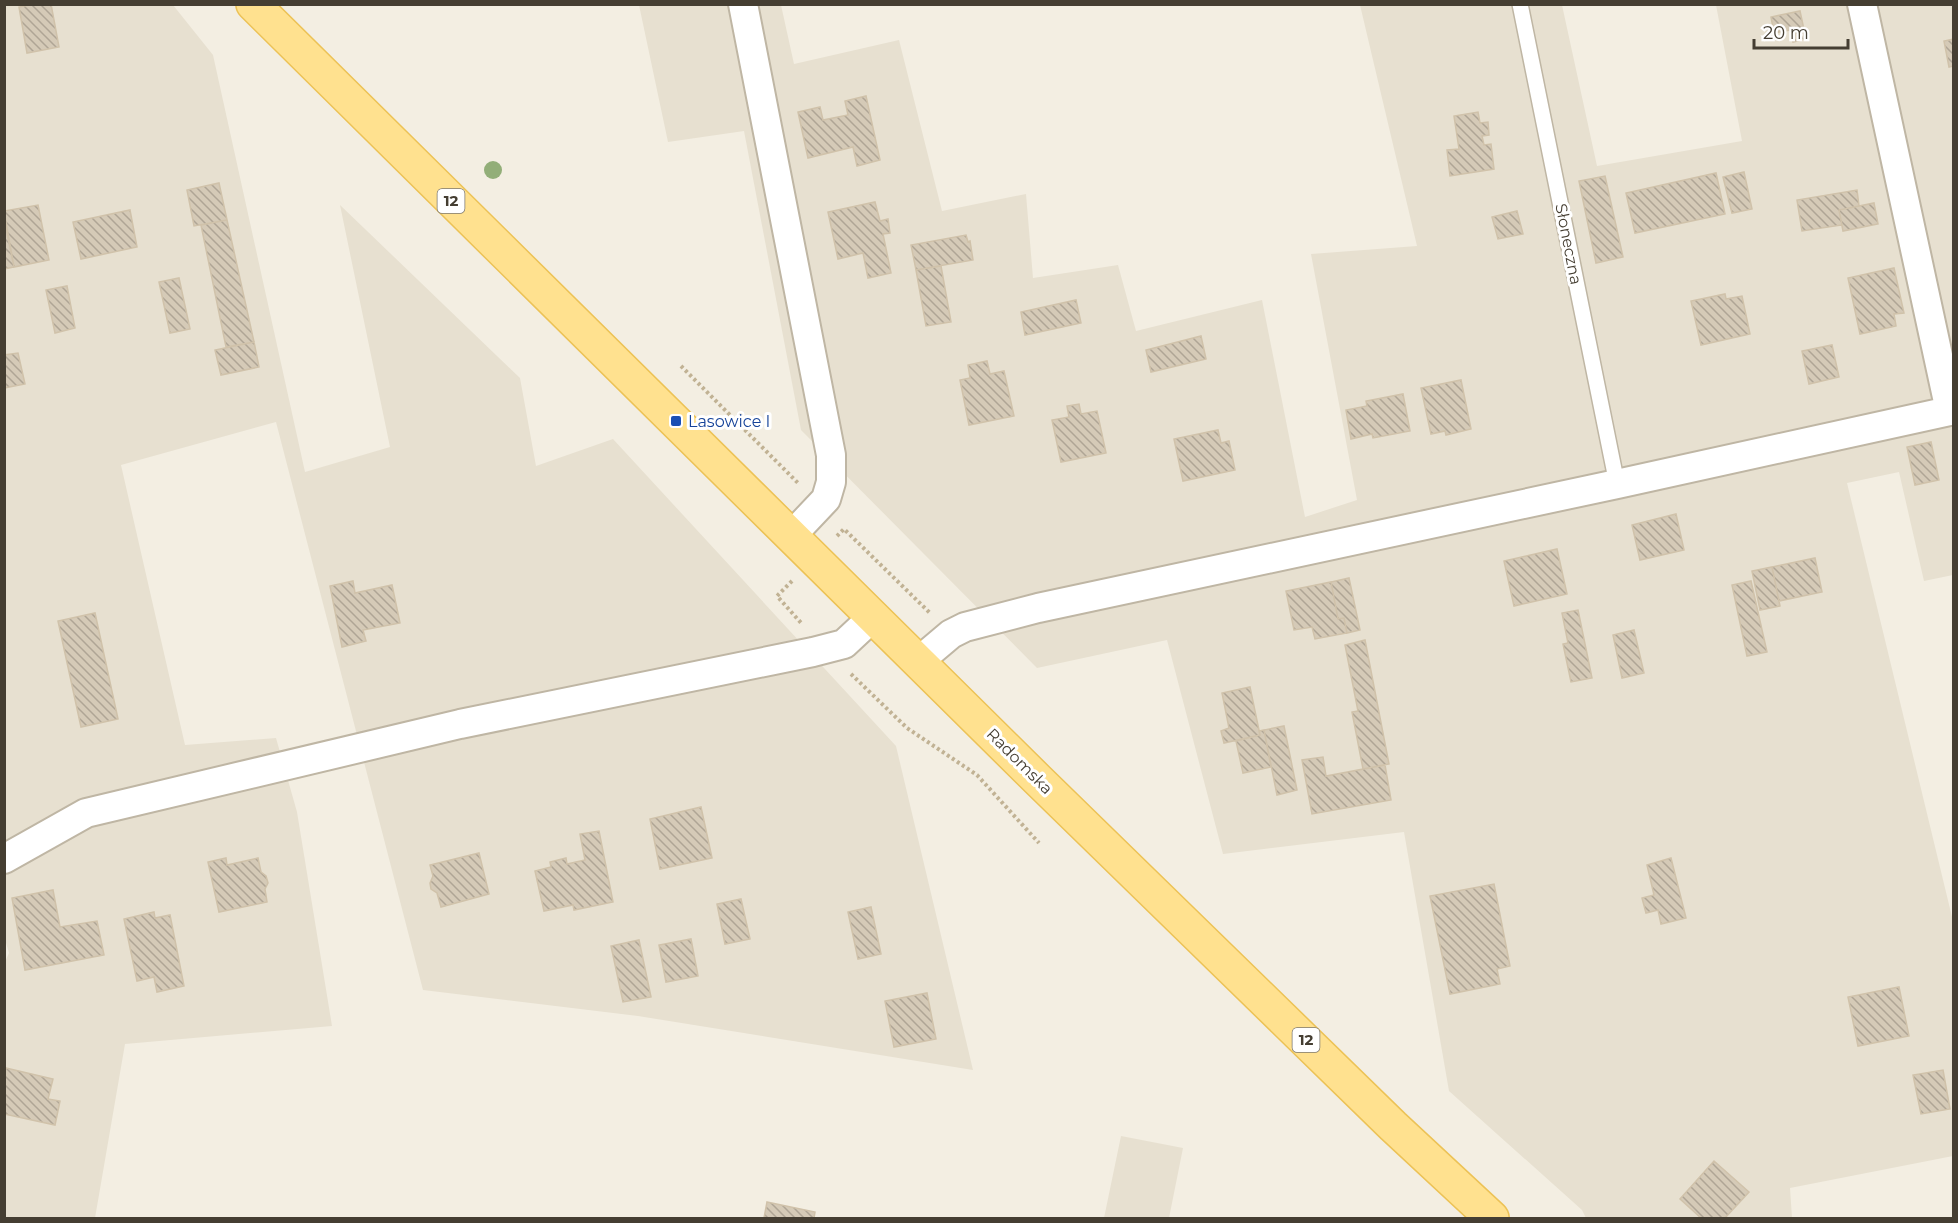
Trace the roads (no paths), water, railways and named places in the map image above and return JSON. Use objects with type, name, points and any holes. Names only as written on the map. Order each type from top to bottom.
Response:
[{"type":"main road","name":"12","points":[[253,4],[919,661]]},
{"type":"main road","name":"Radomska","points":[[919,661],[1393,1126],[1492,1218]]},
{"type":"street","points":[[743,4],[831,455],[831,482],[826,500],[792,535]]},
{"type":"street","points":[[919,661],[951,634],[965,627],[1038,608],[1952,410],[1862,4]]},
{"type":"street","points":[[4,859],[86,813],[460,724],[813,652],[844,644],[874,616]]},
{"type":"lane","name":"Słoneczna","points":[[1520,4],[1617,484]]},
{"type":"place","name":"Lasowice I","points":[[676,421]]}]
